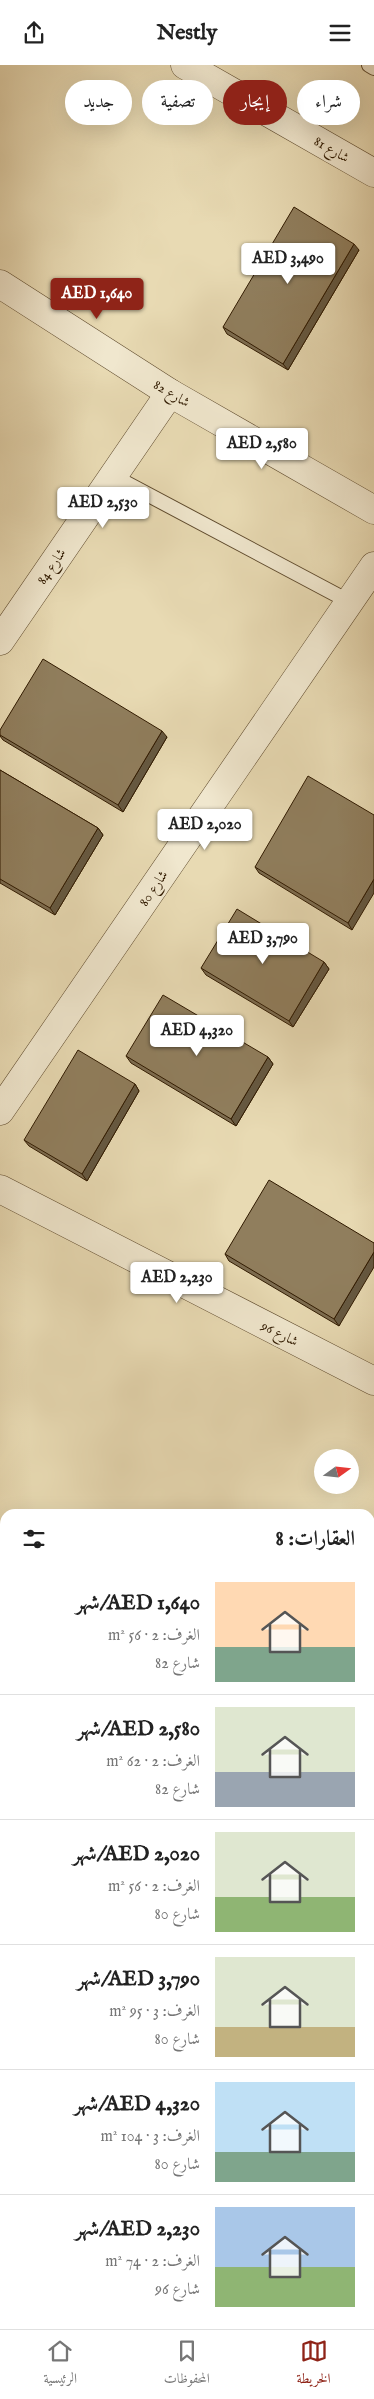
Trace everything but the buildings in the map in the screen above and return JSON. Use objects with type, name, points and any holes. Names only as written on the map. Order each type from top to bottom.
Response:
[{"type":"street","name":"شارع 81","points":[[186,65],[374,173]]},
{"type":"street","name":"شارع 82","points":[[0,284],[170,393],[374,510]]},
{"type":"street","name":"شارع 84","points":[[0,641],[170,393]]},
{"type":"street","name":"شارع 80","points":[[0,1111],[374,566]]},
{"type":"street","name":"شارع 96","points":[[0,1189],[374,1381]]},
{"type":"lane","points":[[369,65],[374,68]]},
{"type":"lane","points":[[113,477],[350,602]]}]
